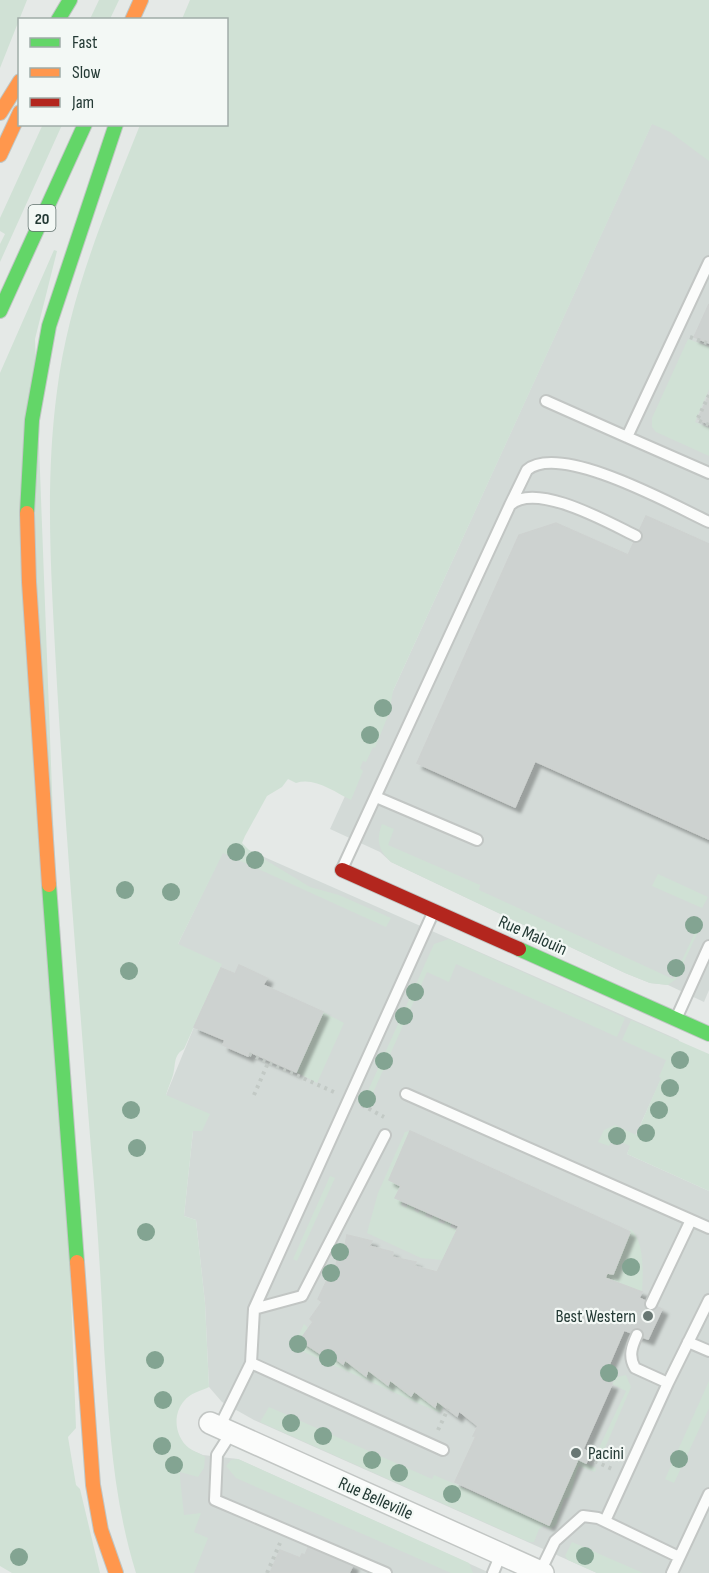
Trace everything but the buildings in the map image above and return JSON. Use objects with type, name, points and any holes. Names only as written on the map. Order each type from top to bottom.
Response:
[{"type":"main road","points":[[61,18],[71,0]]},
{"type":"main road","points":[[133,18],[141,0]]},
{"type":"main road","points":[[0,113],[18,84]]},
{"type":"main road","points":[[0,154],[18,116]]},
{"type":"main road","name":"20","points":[[0,311],[84,126]]},
{"type":"main road","points":[[115,126],[49,326],[32,420],[27,526],[38,728],[91,1466],[99,1519],[116,1573]]},
{"type":"main road","name":"Rue Malouin","points":[[342,870],[709,1034]]},
{"type":"street","name":"Rue Belleville","points":[[220,1428],[497,1564],[542,1572]]},
{"type":"lane","points":[[627,437],[709,262]]},
{"type":"lane","points":[[546,401],[709,473]]},
{"type":"lane","points":[[342,870],[510,505],[531,466],[556,462],[572,464],[618,480],[709,522]]},
{"type":"lane","points":[[510,505],[522,498],[550,500],[574,507],[636,536]]},
{"type":"lane","points":[[376,797],[477,840]]},
{"type":"lane","points":[[386,1573],[215,1500],[218,1455],[220,1428],[251,1363],[254,1309],[434,911]]},
{"type":"lane","points":[[676,1019],[709,946]]},
{"type":"lane","points":[[405,1094],[709,1228]]},
{"type":"lane","points":[[254,1309],[302,1296],[385,1135]]},
{"type":"lane","points":[[651,1304],[691,1220]]},
{"type":"lane","points":[[605,1521],[709,1300]]},
{"type":"lane","points":[[637,1335],[631,1356],[635,1368],[668,1383]]},
{"type":"lane","points":[[688,1342],[709,1351]]},
{"type":"lane","points":[[251,1363],[443,1450]]},
{"type":"lane","points":[[672,1573],[709,1494]]},
{"type":"lane","points":[[542,1572],[555,1540],[579,1518],[591,1515],[679,1557]]},
{"type":"path","points":[[687,336],[709,344]]},
{"type":"path","points":[[709,395],[697,420],[709,425]]},
{"type":"path","points":[[249,1054],[335,1092]]},
{"type":"path","points":[[254,1095],[268,1063]]},
{"type":"path","points":[[349,1099],[392,1121],[385,1135]]},
{"type":"path","points":[[445,1414],[448,1409]]},
{"type":"path","points":[[588,1458],[598,1463]]},
{"type":"path","points":[[267,1573],[281,1542],[289,1545]]},
{"type":"shaded area","points":[[652,123],[709,149],[709,990],[704,1002],[668,985],[650,983],[625,973],[391,862],[380,852],[330,829]]},
{"type":"shaded area","points":[[228,841],[679,1040],[627,1154],[709,1191],[709,1573],[597,1573],[254,1420],[222,1402],[209,1387],[205,1303],[196,1220],[184,1216],[193,1131],[166,1095],[194,1027],[178,944]]},
{"type":"shaded area","points":[[189,1449],[203,1455],[238,1459],[490,1573],[194,1573],[186,1565],[177,1473]]},
{"type":"green space","points":[[0,0],[27,0],[18,18],[0,68]]},
{"type":"green space","points":[[99,0],[119,0],[110,18],[90,18]]},
{"type":"green space","points":[[190,0],[709,0],[709,161],[670,132],[652,124],[393,691],[389,713],[375,748],[373,747],[366,762],[363,761],[360,768],[363,771],[351,800],[317,784],[296,783],[288,779],[282,787],[267,796],[242,843],[249,850],[310,887],[339,895],[391,918],[386,927],[223,853],[178,944],[222,964],[184,1049],[176,1057],[166,1095],[210,1114],[202,1131],[193,1131],[184,1216],[196,1220],[205,1303],[209,1387],[186,1398],[180,1407],[177,1419],[178,1432],[184,1443],[205,1457],[204,1468],[198,1477],[180,1472],[180,1478],[184,1515],[201,1513],[194,1532],[208,1538],[194,1573],[136,1573],[117,1489],[108,1404],[97,1223],[57,685],[51,575],[51,464],[57,391],[70,322],[90,255],[140,126],[228,126],[228,18],[182,18]]},
{"type":"green space","points":[[42,126],[62,126],[0,262],[0,244],[5,234],[0,231],[0,218]]},
{"type":"green space","points":[[54,250],[57,251],[35,339],[76,1428],[68,1437],[76,1485],[80,1489],[100,1573],[12,1573],[0,1566],[0,373]]},
{"type":"green space","points":[[688,339],[709,347],[709,389],[695,422],[709,428],[709,456],[656,432],[652,427],[652,418]]},
{"type":"green space","points":[[382,824],[394,829],[388,845],[480,885],[479,890],[673,979],[701,920],[703,921],[676,979],[668,985],[650,983],[391,862],[379,844]]},
{"type":"green space","points":[[658,874],[708,897],[702,908],[652,886]]},
{"type":"green space","points":[[449,939],[625,1018],[617,1037],[456,964],[449,982],[427,972],[372,1095],[367,1093],[434,944]]},
{"type":"green space","points":[[323,1012],[344,1023],[317,1083],[296,1072]]},
{"type":"green space","points":[[631,1020],[709,1054],[709,1191],[627,1154],[630,1146],[613,1138],[609,1146],[598,1142],[604,1130],[615,1125],[636,1135],[661,1078],[659,1077],[666,1060],[622,1040]]},
{"type":"green space","points":[[410,1131],[389,1180],[401,1186],[403,1201],[401,1205],[406,1208],[408,1204],[415,1207],[414,1210],[418,1213],[421,1209],[427,1212],[425,1216],[432,1219],[433,1214],[440,1217],[438,1222],[444,1224],[446,1220],[452,1223],[450,1227],[457,1230],[443,1260],[421,1258],[367,1233],[378,1193],[405,1132]]},
{"type":"green space","points":[[330,1176],[335,1178],[297,1261],[293,1259]]},
{"type":"green space","points":[[630,1229],[635,1234],[641,1249],[642,1292],[605,1278],[607,1273],[613,1274]]},
{"type":"green space","points":[[304,1324],[308,1328],[300,1340],[320,1353],[323,1349],[343,1363],[345,1360],[366,1375],[368,1370],[388,1385],[390,1380],[414,1391],[434,1406],[437,1401],[444,1406],[440,1413],[293,1347]]},
{"type":"green space","points":[[626,1375],[631,1387],[601,1457],[596,1454],[626,1391],[612,1384],[617,1377]]},
{"type":"green space","points":[[709,1381],[709,1408],[674,1483],[665,1479]]},
{"type":"green space","points":[[269,1407],[432,1479],[434,1475],[549,1525],[578,1459],[596,1468],[595,1472],[579,1466],[571,1493],[564,1499],[556,1525],[550,1529],[544,1526],[539,1529],[534,1542],[529,1542],[260,1422]]},
{"type":"green space","points":[[238,1459],[469,1563],[473,1573],[451,1573],[236,1478],[226,1466],[231,1460]]},
{"type":"green space","points":[[572,1542],[643,1573],[597,1573],[568,1560],[565,1556]]},
{"type":"traffic: fast","points":[[59,18],[70,0]]},
{"type":"traffic: fast","points":[[0,311],[84,126]]},
{"type":"traffic: fast","points":[[27,513],[32,420],[49,326],[115,126]]},
{"type":"traffic: fast","points":[[49,885],[77,1262]]},
{"type":"traffic: fast","points":[[519,949],[709,1034]]},
{"type":"traffic: slow","points":[[133,18],[141,0]]},
{"type":"traffic: slow","points":[[0,113],[18,84]]},
{"type":"traffic: slow","points":[[0,155],[18,116]]},
{"type":"traffic: slow","points":[[27,513],[29,582],[49,885]]},
{"type":"traffic: slow","points":[[77,1262],[93,1485],[101,1530],[116,1573]]},
{"type":"traffic: jam","points":[[342,870],[519,949]]},
{"type":"place","name":"Best Western","points":[[648,1316]]},
{"type":"place","name":"Pacini","points":[[576,1453]]}]
